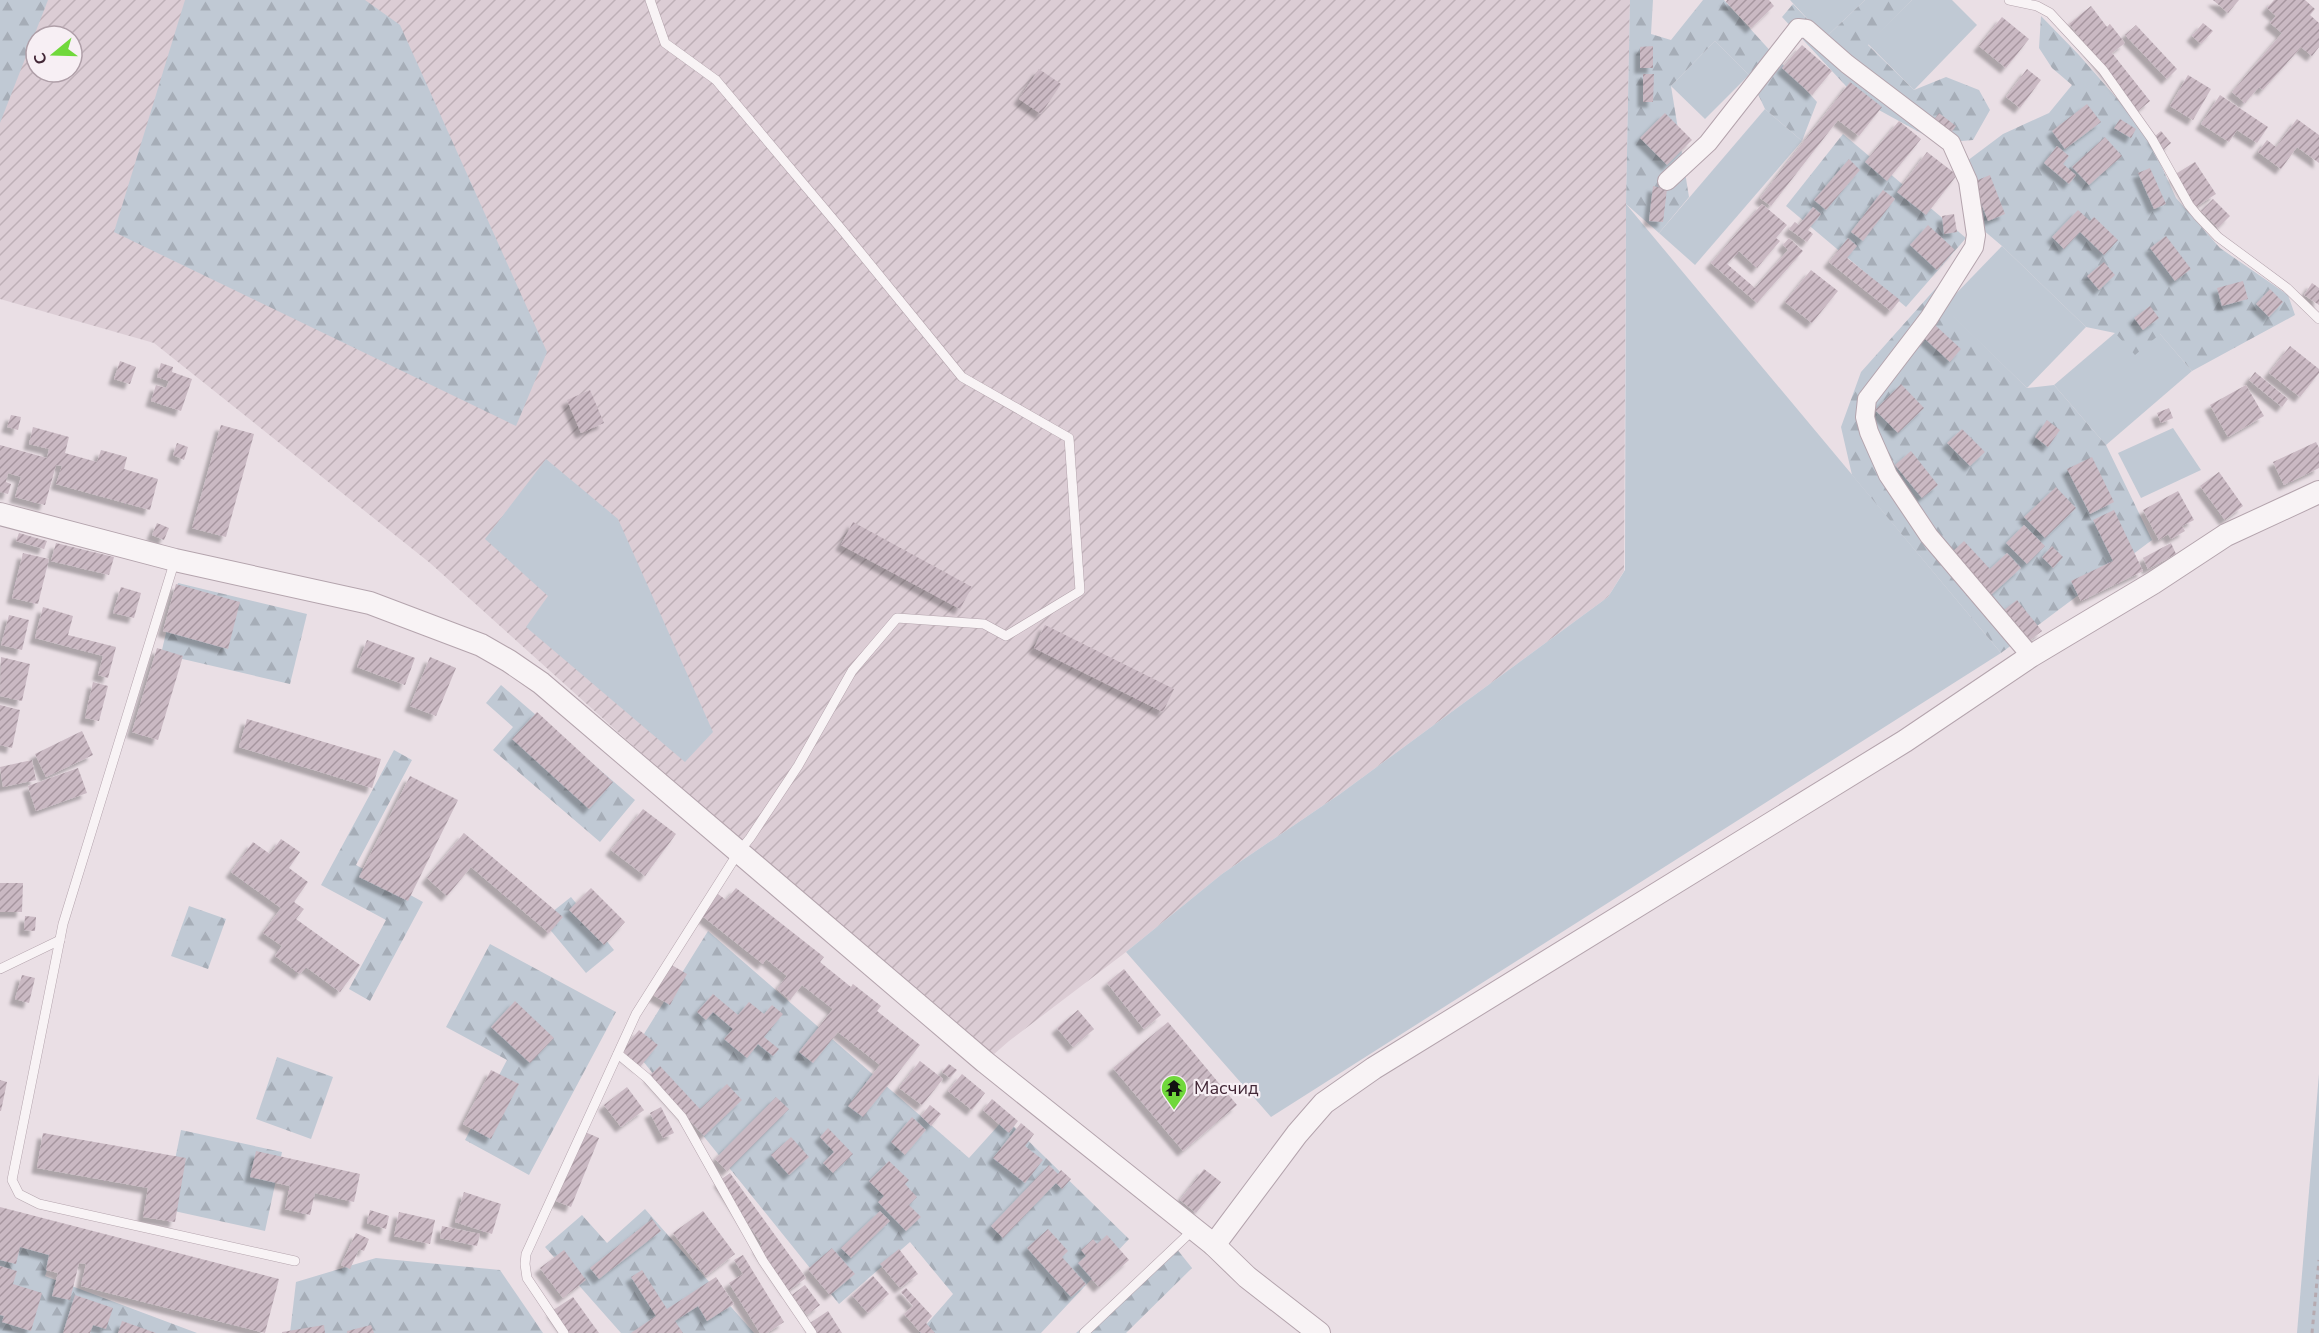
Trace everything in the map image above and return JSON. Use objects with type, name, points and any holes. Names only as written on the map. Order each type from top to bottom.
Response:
[{"type":"street","points":[[1667,181],[1708,143],[1798,27],[1807,28],[1847,64],[1951,143],[1968,181],[1976,235],[1974,247],[1929,318],[1867,399],[1866,417],[1869,432],[1888,475],[1929,536],[2031,656]]},
{"type":"street","points":[[1214,1245],[1297,1134],[1324,1103],[1374,1068],[1905,741],[2031,656],[2153,583],[2226,535],[2319,492]]},
{"type":"street","points":[[0,514],[175,560],[370,603],[481,645],[509,661],[541,683],[985,1062],[1214,1245],[1246,1276],[1319,1333]]},
{"type":"lane","points":[[564,1333],[527,1278],[526,1254],[636,1014],[738,853],[798,766],[852,671],[897,618],[984,624],[1006,636],[1080,591],[1069,438],[962,377],[716,80],[664,43],[650,0]]},
{"type":"lane","points":[[2009,0],[2037,6],[2050,13],[2103,70],[2152,139],[2189,205],[2198,216],[2218,237],[2287,288],[2319,319]]},
{"type":"lane","points":[[175,560],[60,940],[12,1180],[19,1194],[39,1204],[295,1261]]},
{"type":"lane","points":[[0,969],[60,940]]},
{"type":"lane","points":[[618,1054],[647,1078],[682,1118],[763,1261],[812,1333]]},
{"type":"lane","points":[[1084,1333],[1194,1229]]},
{"type":"path","points":[[2312,1333],[2319,1260]]},
{"type":"shaded area","points":[[0,0],[1630,0],[1626,204],[1624,571],[1608,597],[1340,794],[1222,874],[985,1062],[430,563],[154,343],[0,299]]},
{"type":"green space","points":[[0,0],[48,0],[39,24],[24,24],[24,62],[0,123]]},
{"type":"green space","points":[[185,0],[365,0],[400,25],[547,352],[516,426],[114,232]]},
{"type":"green space","points":[[1630,0],[1653,0],[1651,34],[1671,40],[1703,0],[1724,0],[1817,102],[1802,141],[1765,109],[1749,75],[1715,41],[1671,86],[1689,197],[1659,233],[1626,204]]},
{"type":"green space","points":[[1790,0],[1865,0],[1825,38]]},
{"type":"green space","points":[[1865,0],[1912,0],[1868,45],[1914,90],[1946,77],[1979,90],[1990,110],[1973,140],[1939,143],[1857,98],[1782,17],[1793,4],[1825,38]]},
{"type":"green space","points":[[1912,0],[1952,0],[1977,25],[1914,90],[1868,44]]},
{"type":"green space","points":[[2041,16],[2079,55],[2146,132],[2176,198],[2220,248],[2288,295],[2295,315],[2192,371],[2160,334],[2135,355],[2115,333],[2086,327],[2002,246],[1969,218],[1963,164],[2003,134],[2049,113],[2072,85],[2052,68],[2039,48]]},
{"type":"green space","points":[[1715,41],[1749,75],[1705,119],[1671,86]]},
{"type":"green space","points":[[1765,109],[1802,141],[1695,265],[1659,233]]},
{"type":"green space","points":[[1843,134],[1966,238],[1906,307],[1786,206]]},
{"type":"green space","points":[[1626,204],[2001,653],[1271,1117],[1126,952],[1222,874],[1340,794],[1608,597],[1625,570]]},
{"type":"green space","points":[[2002,246],[2086,327],[2027,388],[1943,307]]},
{"type":"green space","points":[[1961,260],[1944,307],[2027,388],[2054,385],[2106,445],[2152,540],[2001,653],[1852,475],[1841,427],[1861,372]]},
{"type":"green space","points":[[2115,333],[2160,334],[2192,371],[2106,445],[2054,385]]},
{"type":"green space","points":[[2173,428],[2201,470],[2141,498],[2118,453]]},
{"type":"green space","points":[[546,459],[618,519],[713,732],[685,762],[526,627],[548,596],[485,539]]},
{"type":"green space","points":[[178,583],[307,614],[290,684],[161,654]]},
{"type":"green space","points":[[501,685],[635,800],[600,842],[493,750],[513,727],[486,703]]},
{"type":"green space","points":[[394,750],[412,760],[356,865],[423,902],[370,1001],[349,989],[386,920],[321,885]]},
{"type":"green space","points":[[571,897],[614,950],[586,973],[542,920]]},
{"type":"green space","points":[[189,906],[226,919],[208,969],[171,956]]},
{"type":"green space","points":[[708,931],[969,1158],[1005,1118],[1129,1239],[1041,1333],[919,1333],[953,1294],[910,1242],[839,1304],[634,1050]]},
{"type":"green space","points":[[490,944],[616,1012],[529,1175],[465,1140],[507,1060],[446,1027]]},
{"type":"green space","points":[[277,1057],[333,1077],[311,1139],[256,1119]]},
{"type":"green space","points":[[2319,1074],[2319,1333],[2297,1333]]},
{"type":"green space","points":[[181,1130],[282,1152],[265,1231],[165,1209]]},
{"type":"green space","points":[[645,1209],[754,1333],[621,1333],[545,1247],[582,1215],[607,1243]]},
{"type":"green space","points":[[0,1230],[54,1249],[45,1276],[197,1333],[0,1333]]},
{"type":"green space","points":[[1176,1248],[1192,1268],[1126,1333],[1076,1333]]},
{"type":"green space","points":[[376,1258],[500,1270],[543,1333],[290,1333],[296,1282]]},
{"type":"building","points":[[1727,0],[1769,0],[1774,6],[1751,28],[1726,2]]},
{"type":"building","points":[[2213,0],[2239,0],[2228,13]]},
{"type":"building","points":[[2274,0],[2305,0],[2315,9],[2310,15],[2319,23],[2319,47],[2312,56],[2301,47],[2263,90],[2259,87],[2245,103],[2232,92],[2282,33],[2270,23],[2276,16],[2267,8]]},
{"type":"building","points":[[2091,6],[2107,27],[2110,24],[2125,43],[2112,53],[2150,101],[2138,111],[2069,24]]},
{"type":"building","points":[[2002,17],[2029,39],[2006,68],[1979,46]]},
{"type":"building","points":[[2203,23],[2213,31],[2201,44],[2192,36]]},
{"type":"building","points":[[2136,25],[2177,69],[2167,79],[2125,35]]},
{"type":"building","points":[[1802,45],[1832,71],[1812,95],[1782,68]]},
{"type":"building","points":[[1653,46],[1653,68],[1640,68],[1640,47]]},
{"type":"building","points":[[1039,69],[1061,84],[1041,114],[1019,99]]},
{"type":"building","points":[[2027,69],[2041,80],[2020,108],[2006,97]]},
{"type":"building","points":[[1643,74],[1654,74],[1653,102],[1643,102]]},
{"type":"building","points":[[2188,75],[2211,89],[2193,120],[2170,106]]},
{"type":"building","points":[[1850,82],[1882,107],[1859,136],[1838,120],[1771,206],[1760,198]]},
{"type":"building","points":[[2220,95],[2268,127],[2257,143],[2237,130],[2229,142],[2201,124]]},
{"type":"building","points":[[2087,104],[2101,122],[2065,149],[2052,131]]},
{"type":"building","points":[[1665,113],[1692,140],[1667,165],[1640,138]]},
{"type":"building","points":[[1939,113],[1956,126],[1947,138],[1930,125]]},
{"type":"building","points":[[2120,119],[2136,129],[2131,138],[2114,128]]},
{"type":"building","points":[[2297,119],[2319,135],[2319,163],[2297,147],[2281,169],[2258,152],[2267,140],[2276,147]]},
{"type":"building","points":[[1899,121],[1921,139],[1887,181],[1865,162]]},
{"type":"building","points":[[2161,131],[2171,143],[2163,150],[2153,138]]},
{"type":"building","points":[[2105,137],[2122,156],[2089,185],[2072,167]]},
{"type":"building","points":[[2057,146],[2069,156],[2063,164],[2076,175],[2069,184],[2044,163]]},
{"type":"building","points":[[1927,152],[1957,175],[1926,215],[1897,192]]},
{"type":"building","points":[[1849,159],[1860,170],[1826,210],[1814,200]]},
{"type":"building","points":[[2195,162],[2216,194],[2194,208],[2174,175]]},
{"type":"building","points":[[2150,168],[2166,204],[2154,209],[2138,173]]},
{"type":"building","points":[[1990,175],[2005,214],[1988,221],[1973,182]]},
{"type":"building","points":[[1653,186],[1667,189],[1663,222],[1649,221]]},
{"type":"building","points":[[1883,190],[1895,199],[1863,241],[1851,232]]},
{"type":"building","points":[[2213,199],[2230,216],[2218,228],[2201,211]]},
{"type":"building","points":[[1762,204],[1787,225],[1776,238],[1780,241],[1757,268],[1739,251],[1727,264],[1755,288],[1788,250],[1783,245],[1789,238],[1803,251],[1757,303],[1711,263]]},
{"type":"building","points":[[1813,207],[1821,214],[1808,230],[1813,234],[1807,242],[1789,229],[1795,222],[1799,225]]},
{"type":"building","points":[[2078,210],[2090,221],[2094,217],[2118,240],[2104,255],[2080,232],[2064,249],[2052,237]]},
{"type":"building","points":[[1954,214],[1957,232],[1944,234],[1942,216]]},
{"type":"building","points":[[1928,225],[1955,250],[1937,270],[1910,245]]},
{"type":"building","points":[[2166,236],[2191,269],[2175,281],[2150,248]]},
{"type":"building","points":[[1848,238],[1857,246],[1847,258],[1900,300],[1891,311],[1829,262]]},
{"type":"building","points":[[2104,262],[2115,275],[2099,290],[2087,276]]},
{"type":"building","points":[[1811,270],[1838,291],[1812,323],[1785,302]]},
{"type":"building","points":[[2243,281],[2248,299],[2222,306],[2217,288]]},
{"type":"building","points":[[2312,283],[2319,288],[2319,305],[2304,295]]},
{"type":"building","points":[[2270,289],[2283,302],[2269,317],[2256,304]]},
{"type":"building","points":[[2150,306],[2159,318],[2143,330],[2134,318]]},
{"type":"building","points":[[1935,325],[1961,349],[1950,362],[1924,338]]},
{"type":"building","points":[[2290,346],[2319,369],[2319,373],[2300,397],[2269,373]]},
{"type":"building","points":[[120,361],[136,367],[130,384],[114,379]]},
{"type":"building","points":[[161,363],[173,367],[172,372],[192,379],[181,411],[151,401],[156,385],[166,388],[169,381],[157,377]]},
{"type":"building","points":[[2255,372],[2288,399],[2282,407],[2249,380]]},
{"type":"building","points":[[1901,384],[1924,408],[1898,433],[1875,410]]},
{"type":"building","points":[[2246,385],[2264,416],[2228,437],[2210,405]]},
{"type":"building","points":[[590,390],[604,423],[581,433],[567,400]]},
{"type":"building","points":[[2169,408],[2173,418],[2161,423],[2157,413]]},
{"type":"building","points":[[11,415],[21,417],[18,430],[7,427]]},
{"type":"building","points":[[2047,420],[2060,430],[2048,447],[2035,437]]},
{"type":"building","points":[[221,425],[254,434],[226,537],[192,528]]},
{"type":"building","points":[[33,427],[69,437],[65,453],[97,462],[101,450],[127,457],[124,469],[158,479],[150,510],[56,484],[62,466],[56,465],[45,505],[15,497],[21,477],[8,473],[6,482],[11,484],[8,494],[0,492],[0,445],[47,458],[49,449],[29,444]]},
{"type":"building","points":[[1962,429],[1985,452],[1970,466],[1947,443]]},
{"type":"building","points":[[2316,442],[2319,448],[2319,468],[2284,485],[2273,462]]},
{"type":"building","points":[[177,443],[188,447],[184,460],[173,455]]},
{"type":"building","points":[[1911,451],[1938,485],[1922,498],[1895,465]]},
{"type":"building","points":[[2092,457],[2114,502],[2090,514],[2067,469]]},
{"type":"building","points":[[2219,472],[2243,506],[2225,520],[2200,486]]},
{"type":"building","points":[[2056,487],[2076,508],[2045,538],[2024,517]]},
{"type":"building","points":[[2178,491],[2194,520],[2182,526],[2185,531],[2171,539],[2168,534],[2159,540],[2143,510]]},
{"type":"building","points":[[2114,510],[2143,571],[2081,601],[2071,581],[2113,561],[2093,520]]},
{"type":"building","points":[[853,522],[972,587],[960,609],[841,545]]},
{"type":"building","points":[[157,523],[169,528],[164,540],[152,535]]},
{"type":"building","points":[[2024,525],[2045,546],[2027,564],[2006,543]]},
{"type":"building","points":[[19,533],[47,541],[44,549],[16,541]]},
{"type":"building","points":[[1964,541],[1990,569],[2007,553],[2021,568],[1991,595],[1963,565],[1948,556]]},
{"type":"building","points":[[56,543],[114,557],[109,575],[51,561]]},
{"type":"building","points":[[2171,543],[2176,554],[2148,569],[2143,558]]},
{"type":"building","points":[[2052,546],[2063,557],[2053,568],[2042,557]]},
{"type":"building","points":[[23,553],[49,559],[38,604],[12,598]]},
{"type":"building","points":[[176,584],[240,602],[228,649],[163,631]]},
{"type":"building","points":[[121,587],[141,593],[134,618],[113,613]]},
{"type":"building","points":[[2017,600],[2042,631],[2025,644],[2000,613]]},
{"type":"building","points":[[43,607],[73,616],[68,635],[116,647],[108,678],[98,675],[103,656],[35,638]]},
{"type":"building","points":[[9,615],[29,620],[22,650],[1,645]]},
{"type":"building","points":[[1045,625],[1174,689],[1163,712],[1034,648]]},
{"type":"building","points":[[367,640],[415,658],[405,685],[357,667]]},
{"type":"building","points":[[157,648],[183,656],[158,740],[132,732]]},
{"type":"building","points":[[1,657],[30,664],[22,701],[0,696]]},
{"type":"building","points":[[430,657],[456,668],[436,716],[410,706]]},
{"type":"building","points":[[93,682],[108,686],[99,721],[85,718]]},
{"type":"building","points":[[0,705],[20,710],[12,748],[0,745]]},
{"type":"building","points":[[537,712],[613,782],[589,809],[512,739]]},
{"type":"building","points":[[247,719],[381,759],[372,788],[239,747]]},
{"type":"building","points":[[82,731],[93,755],[46,777],[35,754]]},
{"type":"building","points":[[32,760],[36,780],[3,787],[0,767]]},
{"type":"building","points":[[78,768],[87,793],[36,811],[28,786]]},
{"type":"building","points":[[410,776],[458,800],[408,901],[359,877]]},
{"type":"building","points":[[643,809],[676,834],[645,876],[611,850]]},
{"type":"building","points":[[464,833],[563,917],[549,933],[471,867],[447,896],[427,878]]},
{"type":"building","points":[[281,839],[300,852],[289,868],[308,882],[294,902],[304,909],[296,919],[360,965],[340,992],[306,967],[300,974],[275,956],[282,946],[263,933],[281,908],[231,872],[253,842],[270,854]]},
{"type":"building","points":[[0,883],[23,883],[22,912],[0,912]]},
{"type":"building","points":[[591,888],[625,922],[604,945],[569,910]]},
{"type":"building","points":[[736,888],[824,957],[820,962],[851,987],[853,984],[881,1006],[877,1011],[920,1045],[863,1117],[848,1106],[880,1065],[838,1032],[813,1063],[799,1052],[833,1009],[802,985],[790,1000],[777,989],[787,976],[766,959],[763,964],[701,915],[718,894],[726,900]]},
{"type":"building","points":[[25,916],[36,917],[35,931],[24,930]]},
{"type":"building","points":[[670,964],[687,974],[670,1005],[653,995]]},
{"type":"building","points":[[1124,969],[1161,1015],[1144,1029],[1107,983]]},
{"type":"building","points":[[22,975],[35,978],[29,1003],[15,999]]},
{"type":"building","points":[[713,994],[738,1015],[749,1002],[764,1014],[772,1005],[783,1014],[764,1037],[779,1049],[773,1056],[758,1044],[747,1058],[724,1039],[733,1029],[713,1012],[706,1020],[697,1012]]},
{"type":"building","points":[[515,1001],[554,1038],[530,1063],[491,1027]]},
{"type":"building","points":[[1078,1010],[1094,1029],[1073,1047],[1057,1028]]},
{"type":"building","points":[[1168,1022],[1237,1105],[1183,1151],[1113,1068]]},
{"type":"building","points":[[639,1030],[658,1045],[640,1067],[621,1052]]},
{"type":"building","points":[[920,1061],[943,1079],[922,1105],[899,1088]]},
{"type":"building","points":[[949,1064],[957,1070],[950,1078],[942,1072]]},
{"type":"building","points":[[660,1066],[700,1109],[727,1084],[742,1100],[704,1136],[649,1076]]},
{"type":"building","points":[[491,1070],[519,1084],[491,1139],[463,1124]]},
{"type":"building","points":[[962,1074],[985,1093],[972,1110],[948,1091]]},
{"type":"building","points":[[0,1080],[7,1082],[1,1111],[0,1111]]},
{"type":"building","points":[[627,1087],[644,1110],[621,1127],[604,1105]]},
{"type":"building","points":[[776,1097],[789,1109],[727,1171],[715,1159]]},
{"type":"building","points":[[992,1099],[1018,1121],[1009,1133],[983,1110]]},
{"type":"building","points":[[930,1105],[941,1114],[931,1126],[921,1116]]},
{"type":"building","points":[[661,1107],[674,1133],[663,1138],[650,1113]]},
{"type":"building","points":[[912,1117],[926,1130],[905,1155],[891,1142]]},
{"type":"building","points":[[1021,1123],[1034,1134],[1025,1146],[1043,1160],[1025,1183],[993,1158]]},
{"type":"building","points":[[828,1128],[853,1154],[833,1173],[823,1163],[834,1152],[820,1137]]},
{"type":"building","points":[[585,1132],[599,1138],[571,1207],[556,1201]]},
{"type":"building","points":[[43,1133],[186,1158],[175,1222],[143,1217],[148,1188],[37,1168]]},
{"type":"building","points":[[791,1137],[809,1157],[789,1175],[771,1155]]},
{"type":"building","points":[[256,1151],[360,1174],[354,1202],[315,1193],[310,1215],[285,1209],[290,1186],[250,1177]]},
{"type":"building","points":[[889,1161],[909,1180],[905,1184],[917,1197],[909,1205],[921,1217],[906,1231],[878,1202],[884,1196],[869,1181]]},
{"type":"building","points":[[1049,1165],[1058,1174],[1061,1170],[1071,1179],[1062,1189],[1056,1183],[1003,1238],[991,1226]]},
{"type":"building","points":[[1204,1169],[1221,1182],[1196,1213],[1180,1200]]},
{"type":"building","points":[[730,1173],[806,1278],[788,1291],[758,1247],[762,1244],[719,1181]]},
{"type":"building","points":[[464,1192],[501,1204],[492,1234],[455,1222]]},
{"type":"building","points":[[0,1207],[279,1279],[265,1333],[81,1286],[86,1264],[79,1263],[70,1300],[52,1296],[58,1273],[46,1270],[49,1255],[20,1247],[16,1264],[0,1260]]},
{"type":"building","points":[[370,1210],[389,1216],[386,1229],[367,1223]]},
{"type":"building","points":[[703,1211],[735,1254],[706,1276],[673,1233]]},
{"type":"building","points":[[880,1211],[890,1221],[851,1258],[841,1248]]},
{"type":"building","points":[[399,1212],[435,1220],[430,1244],[394,1236]]},
{"type":"building","points":[[652,1219],[661,1231],[599,1279],[590,1268]]},
{"type":"building","points":[[442,1226],[480,1234],[477,1246],[440,1238]]},
{"type":"building","points":[[1048,1229],[1068,1251],[1062,1257],[1086,1284],[1071,1297],[1027,1248]]},
{"type":"building","points":[[356,1233],[369,1239],[364,1251],[359,1249],[350,1269],[341,1265]]},
{"type":"building","points":[[1107,1235],[1129,1260],[1099,1287],[1078,1263],[1086,1256],[1081,1250],[1093,1239],[1097,1244]]},
{"type":"building","points":[[832,1248],[855,1274],[830,1295],[808,1269]]},
{"type":"building","points":[[899,1249],[918,1274],[900,1288],[880,1264]]},
{"type":"building","points":[[564,1250],[586,1280],[563,1298],[540,1268]]},
{"type":"building","points":[[743,1255],[784,1322],[767,1333],[760,1333],[729,1283],[743,1274],[734,1260]]},
{"type":"building","points":[[0,1266],[17,1271],[13,1284],[42,1293],[31,1331],[2,1322],[4,1316],[0,1315]]},
{"type":"building","points":[[642,1270],[667,1309],[716,1277],[734,1304],[707,1321],[698,1306],[675,1321],[683,1333],[631,1333],[656,1316],[631,1277]]},
{"type":"building","points":[[873,1276],[889,1294],[868,1313],[852,1295]]},
{"type":"building","points":[[805,1285],[820,1305],[807,1315],[792,1295]]},
{"type":"building","points":[[906,1288],[932,1316],[926,1323],[935,1333],[921,1333],[904,1314],[913,1306],[901,1292]]},
{"type":"building","points":[[75,1295],[113,1308],[106,1329],[93,1325],[90,1333],[63,1333]]},
{"type":"building","points":[[573,1297],[599,1333],[568,1333],[552,1311]]},
{"type":"building","points":[[828,1311],[842,1333],[816,1333],[810,1323]]},
{"type":"building","points":[[122,1321],[156,1333],[118,1333]]},
{"type":"building","points":[[324,1325],[325,1333],[282,1333],[282,1332]]},
{"type":"building","points":[[371,1325],[374,1333],[347,1333],[347,1331]]},
{"type":"place","name":"Масчид","points":[[1174,1111]]}]
